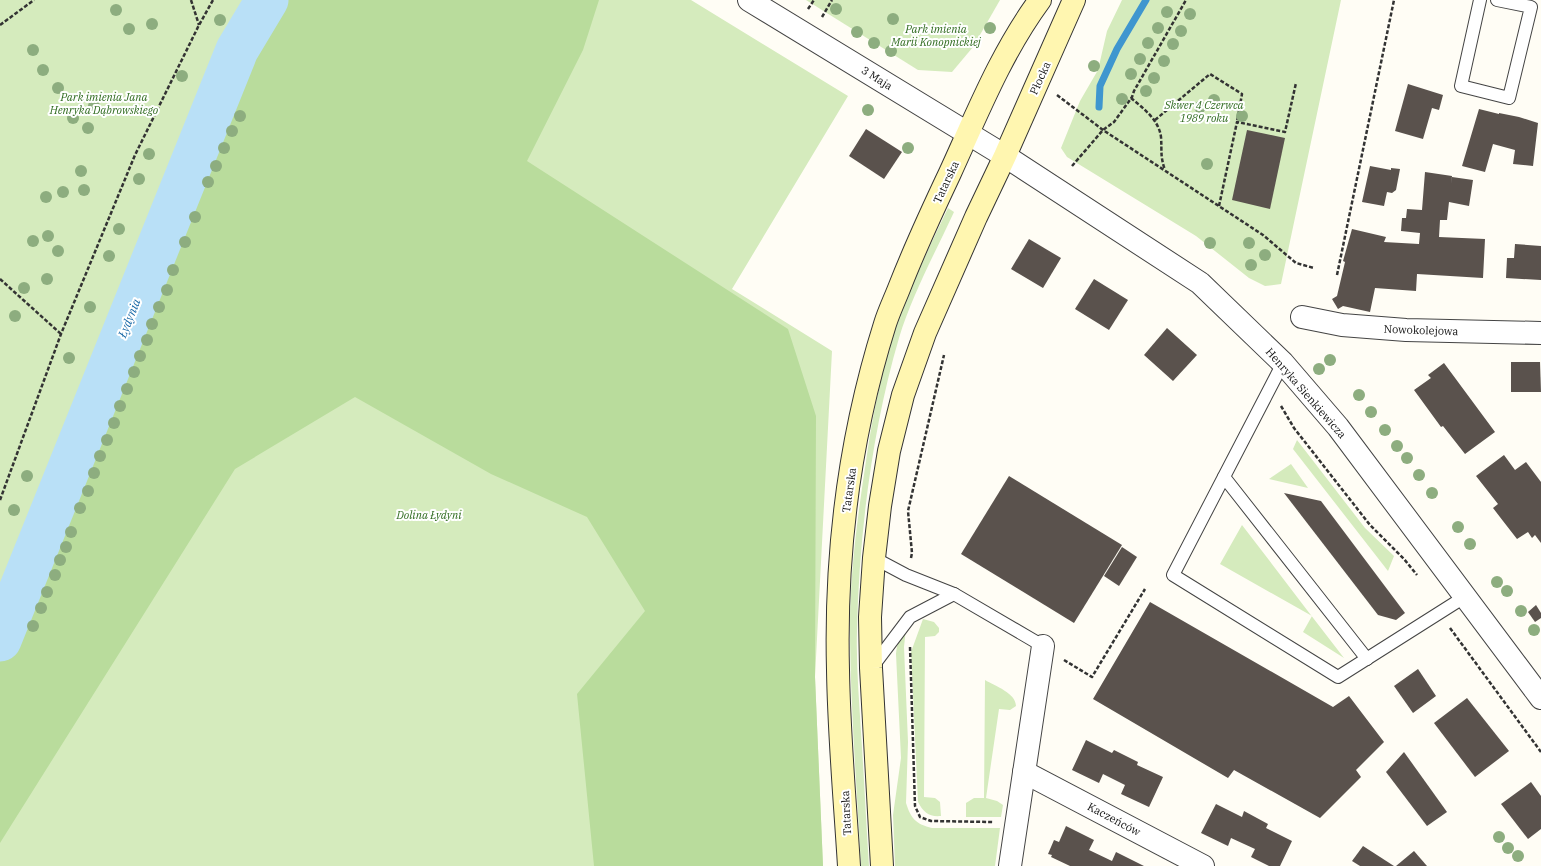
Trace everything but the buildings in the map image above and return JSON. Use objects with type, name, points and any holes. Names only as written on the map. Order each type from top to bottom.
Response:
[{"type":"main road","points":[[968,134],[1004,55],[1040,0]]},
{"type":"main road","name":"Płocka","points":[[1005,156],[1074,0]]},
{"type":"main road","name":"Tatarska","points":[[849,866],[838,670],[838,616],[841,553],[856,443],[867,387],[886,322],[911,258],[968,134]]},
{"type":"main road","points":[[882,866],[871,668],[870,617],[874,558],[880,506],[889,451],[903,395],[928,326],[1005,156]]},
{"type":"street","name":"3 Maja","points":[[749,0],[1005,156]]},
{"type":"street","name":"Henryka Sienkiewicza","points":[[1005,156],[1200,283],[1283,363],[1338,427],[1541,698]]},
{"type":"street","name":"Nowokolejowa","points":[[1302,317],[1342,325],[1406,330],[1541,333]]},
{"type":"street","points":[[1010,866],[1043,646]]},
{"type":"street","name":"Kaczeńców","points":[[1024,772],[1203,866]]},
{"type":"lane","points":[[1480,0],[1461,86],[1509,98],[1531,7],[1497,0]]},
{"type":"lane","points":[[1283,363],[1173,575],[1338,677],[1466,596]]},
{"type":"lane","points":[[1224,477],[1367,658]]},
{"type":"lane","points":[[874,558],[906,575],[954,594],[1043,646]]},
{"type":"lane","points":[[871,668],[910,617],[954,594]]},
{"type":"path","points":[[0,25],[34,0]]},
{"type":"path","points":[[190,0],[199,25]]},
{"type":"path","points":[[0,500],[61,334],[135,155],[199,25],[213,0]]},
{"type":"path","points":[[806,12],[814,0]]},
{"type":"path","points":[[820,21],[832,0]]},
{"type":"path","points":[[1072,166],[1103,130],[1114,122],[1131,98],[1186,0]]},
{"type":"path","points":[[1337,274],[1394,0]]},
{"type":"path","points":[[1155,120],[1210,74],[1242,94],[1219,206]]},
{"type":"path","points":[[1237,122],[1285,132],[1296,82]]},
{"type":"path","points":[[1055,94],[1103,130],[1263,235],[1296,262],[1314,268]]},
{"type":"path","points":[[1131,98],[1155,120],[1161,135],[1161,159],[1165,171]]},
{"type":"path","points":[[0,279],[61,334]]},
{"type":"path","points":[[906,575],[912,553],[908,511],[945,349]]},
{"type":"path","points":[[1270,387],[1294,428],[1370,525],[1404,559],[1418,576]]},
{"type":"path","points":[[1079,669],[1092,677],[1145,589]]},
{"type":"path","points":[[1442,611],[1450,628],[1541,752]]},
{"type":"path","points":[[910,617],[915,806],[920,817],[932,821]]},
{"type":"green space","name":"Dolina Łydyni","points":[[0,0],[691,0],[848,96],[732,289],[832,351],[815,677],[823,866],[0,866]]},
{"type":"green space","name":"Dolina Łydyni","points":[[267,0],[599,0],[583,50],[527,161],[788,329],[816,416],[815,677],[823,866],[594,866],[577,694],[645,611],[587,517],[491,474],[355,397],[235,469],[0,843],[0,642],[237,50]]},
{"type":"green space","name":"Park imienia Marii Konopnickiej","points":[[806,0],[1000,0],[973,47],[952,72],[918,70]]},
{"type":"green space","name":"Skwer 4 Czerwca 1989 roku","points":[[1122,0],[1341,0],[1281,284],[1265,286],[1249,278],[1196,236],[1067,157],[1061,148],[1080,101],[1098,70],[1107,31]]},
{"type":"green space","points":[[948,208],[954,212],[910,306],[899,338],[881,409],[874,446],[864,520],[858,595],[857,656],[869,866],[861,866],[850,640],[854,550],[868,446],[883,371],[891,342],[910,291]]},
{"type":"green space","points":[[1297,440],[1365,528],[1394,556],[1388,571],[1293,449]]},
{"type":"green space","points":[[1291,464],[1308,488],[1269,479]]},
{"type":"green space","points":[[1242,525],[1268,558],[1312,616],[1220,564]]},
{"type":"green space","points":[[1312,616],[1331,641],[1344,658],[1303,632]]},
{"type":"green space","points":[[923,619],[934,622],[939,628],[939,632],[935,636],[925,637],[924,797],[935,798],[940,802],[941,816],[927,814],[918,802],[911,652]]},
{"type":"green space","points":[[906,628],[904,647],[908,742],[906,803],[908,809],[912,817],[918,823],[932,828],[1000,828],[995,866],[895,866],[893,815],[901,758],[896,654],[899,640]]},
{"type":"green space","points":[[985,680],[999,687],[1013,697],[1016,706],[1010,710],[999,709],[986,798],[997,801],[1003,805],[1001,817],[966,817],[966,803],[974,798],[984,798]]},
{"type":"waterway","name":"Łydynia","points":[[0,640],[237,50],[267,0]]},
{"type":"waterway","points":[[1099,107],[1100,86],[1117,49],[1146,0]]},
{"type":"park label","name":"Park imienia Jana Henryka Dąbrowskiego","points":[[104,103]]}]
